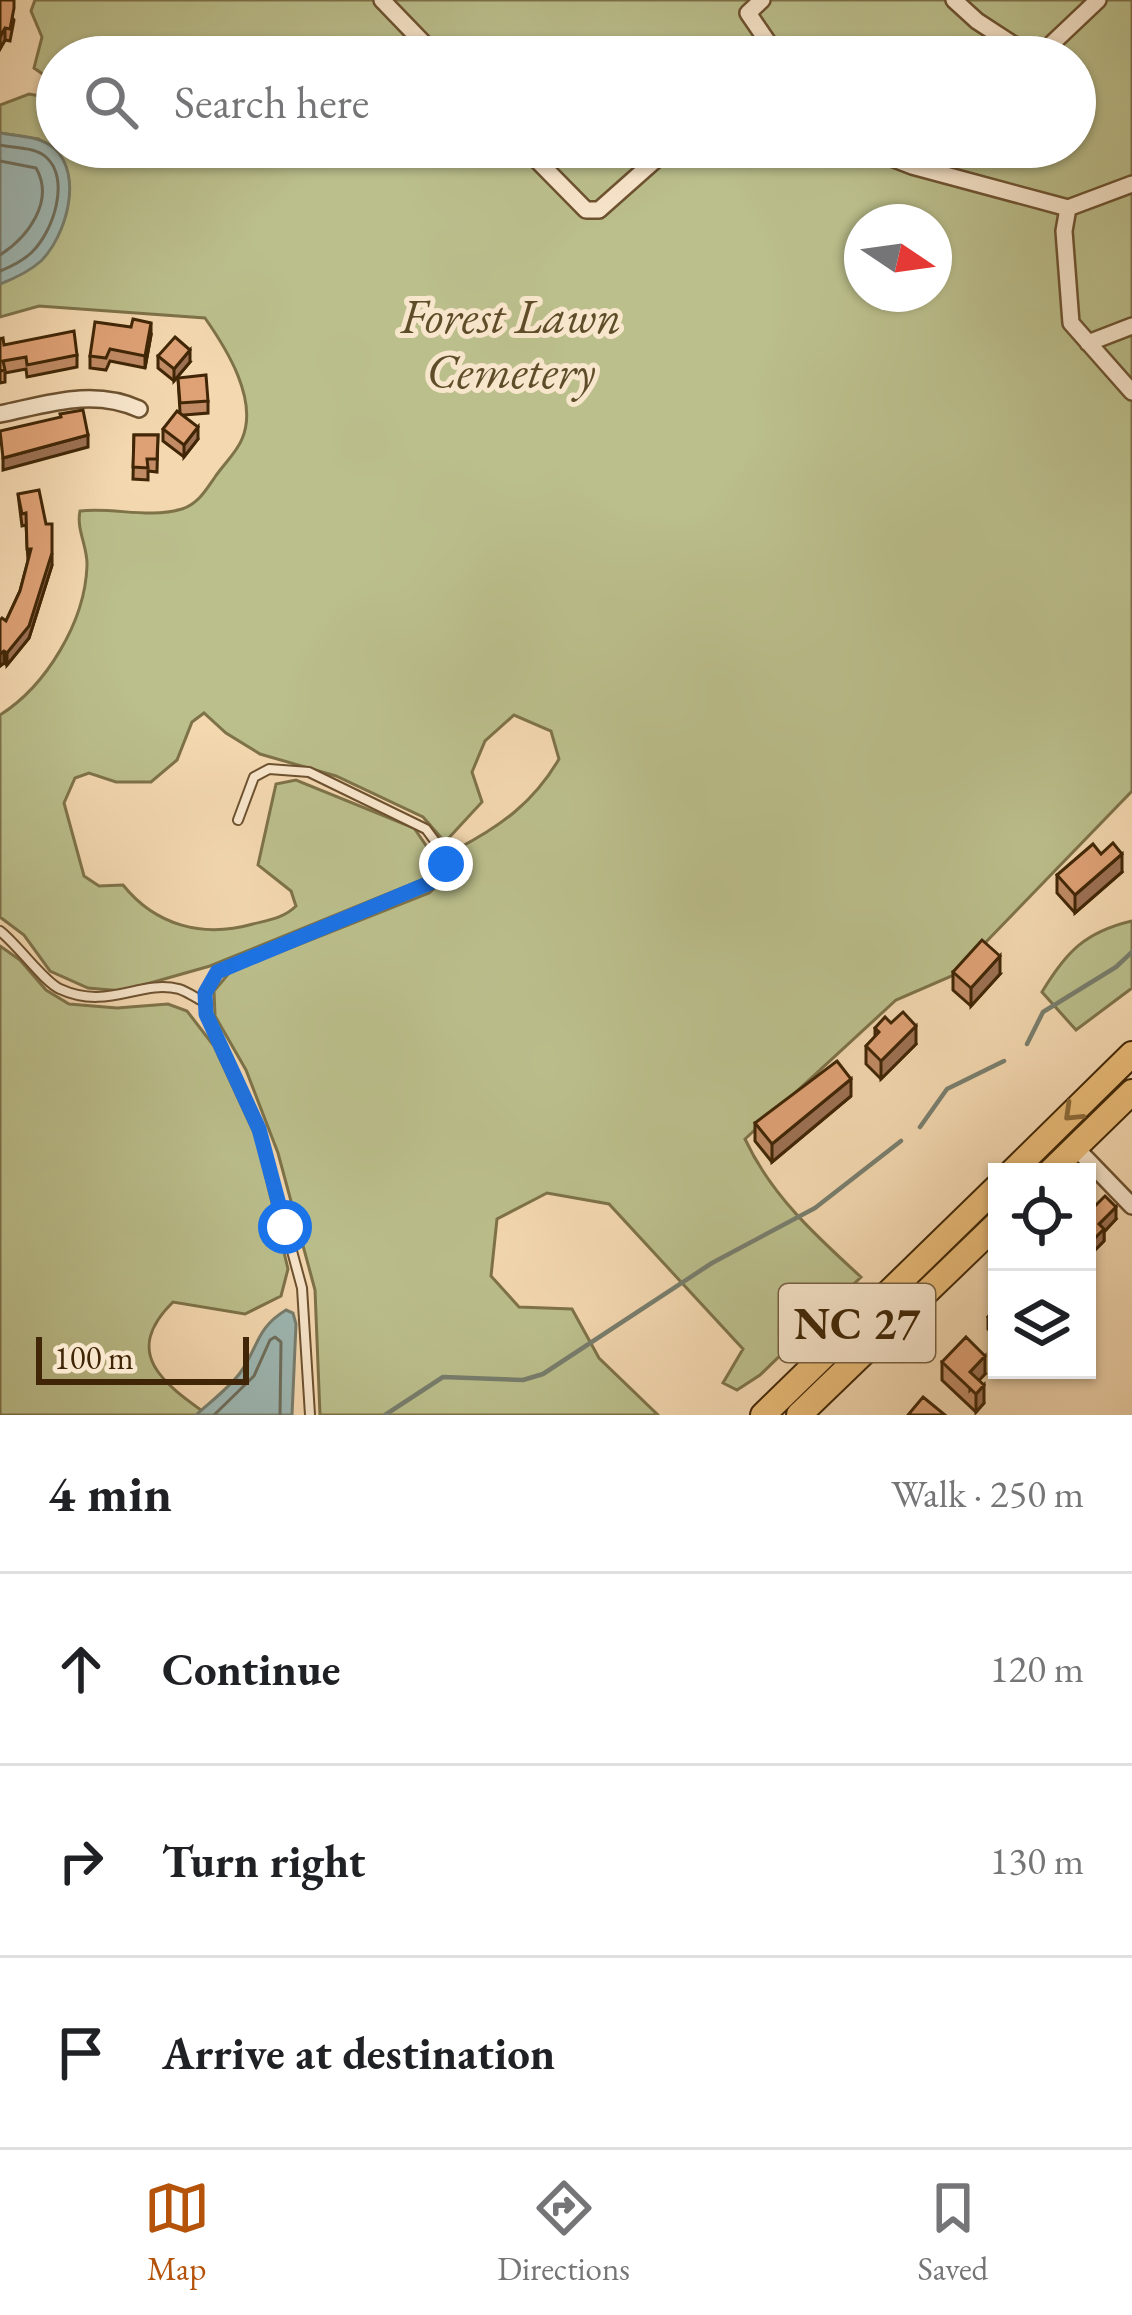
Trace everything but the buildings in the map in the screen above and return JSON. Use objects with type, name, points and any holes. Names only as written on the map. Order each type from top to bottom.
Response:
[{"type":"main road","points":[[1021,1163],[1132,1054]]},
{"type":"main road","points":[[1059,1163],[1132,1092]]},
{"type":"main road","name":"NC 27","points":[[790,1411],[988,1197]]},
{"type":"main road","name":"NC 27","points":[[790,1411],[988,1232]]},
{"type":"street","points":[[382,0],[417,36]]},
{"type":"street","points":[[760,36],[742,6],[762,0]]},
{"type":"street","points":[[954,0],[1000,36]]},
{"type":"street","points":[[1060,36],[1098,0]]},
{"type":"street","points":[[545,168],[586,210],[599,211],[647,168]]},
{"type":"street","points":[[919,168],[1068,208],[1132,184]]},
{"type":"street","points":[[1068,208],[1064,231],[1071,323],[1132,392]]},
{"type":"street","points":[[1088,343],[1132,326]]},
{"type":"street","points":[[0,414],[87,396],[118,399],[139,409]]},
{"type":"street","points":[[1076,1147],[1132,1206]]},
{"type":"lane","points":[[238,820],[254,777],[269,770],[309,772],[426,829],[446,864],[432,882],[217,972],[205,993],[206,1014],[259,1129],[302,1288],[310,1415]]},
{"type":"lane","points":[[0,931],[53,986],[83,998],[166,988],[206,1003]]},
{"type":"green space","name":"Forest Lawn Cemetery","points":[[35,0],[1132,0],[1132,791],[954,975],[896,1000],[745,1139],[781,1196],[861,1277],[760,1375],[737,1390],[723,1383],[743,1349],[609,1204],[547,1193],[497,1219],[491,1276],[519,1307],[572,1309],[599,1358],[658,1415],[320,1415],[315,1290],[278,1153],[246,1070],[215,1016],[214,991],[230,972],[429,893],[446,878],[457,849],[515,812],[559,759],[551,731],[514,715],[485,741],[472,772],[482,802],[445,842],[423,817],[336,776],[260,754],[204,713],[192,722],[177,760],[151,782],[116,782],[89,773],[75,778],[64,803],[84,876],[99,886],[123,885],[165,919],[199,929],[234,928],[281,916],[296,906],[291,891],[258,865],[276,784],[296,780],[414,828],[436,860],[429,877],[210,966],[122,991],[88,988],[50,971],[24,935],[0,917],[0,715],[33,687],[71,630],[87,566],[80,511],[156,513],[193,504],[240,444],[246,424],[238,375],[205,318],[39,306],[0,317],[0,284],[36,147],[36,168],[1096,168],[1096,36],[42,36],[31,11]]},
{"type":"green space","points":[[36,95],[36,139],[0,133],[0,105]]},
{"type":"green space","points":[[1132,921],[1132,988],[1076,1030],[1042,992],[1078,946],[1101,931]]},
{"type":"green space","points":[[0,946],[20,960],[46,990],[69,1004],[117,1008],[168,1004],[187,1011],[214,1046],[256,1137],[288,1269],[281,1296],[245,1314],[173,1302],[150,1337],[149,1352],[163,1379],[208,1415],[0,1415]]},
{"type":"water","points":[[0,133],[36,139],[36,168],[66,168],[70,189],[64,221],[50,250],[32,268],[0,284]]},
{"type":"water","points":[[286,1310],[293,1313],[296,1324],[292,1415],[196,1415],[235,1379],[263,1331]]},
{"type":"waterway","points":[[1027,1044],[1043,1012],[1132,952]]},
{"type":"waterway","points":[[920,1127],[947,1089],[1004,1061]]},
{"type":"waterway","points":[[385,1415],[443,1377],[523,1380],[543,1374],[712,1263],[815,1208],[901,1141]]},
{"type":"route","points":[[285,1227],[259,1129],[206,1014],[205,993],[217,972],[432,882],[446,864]]}]
